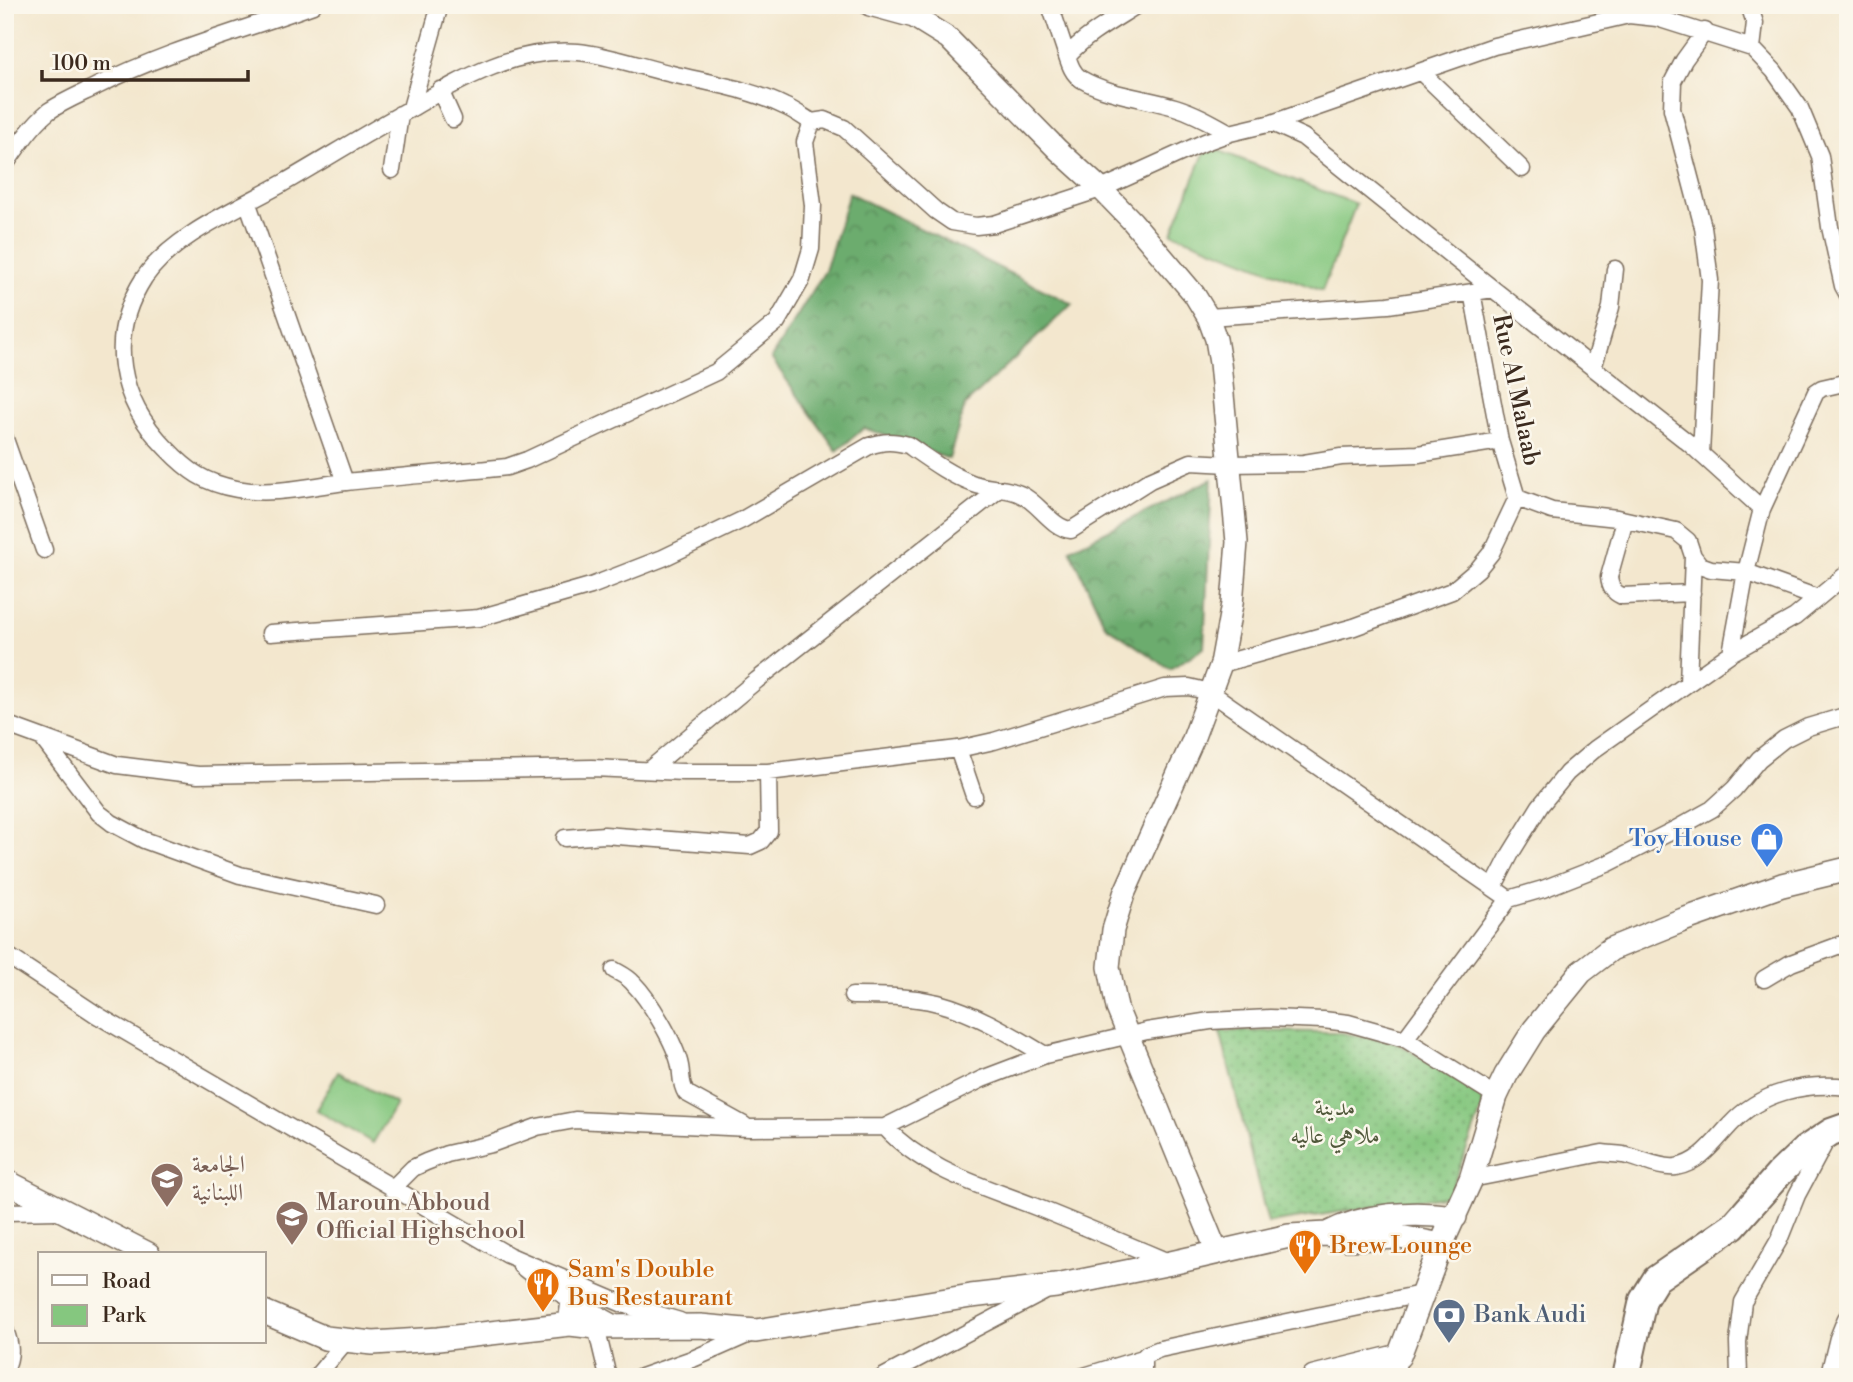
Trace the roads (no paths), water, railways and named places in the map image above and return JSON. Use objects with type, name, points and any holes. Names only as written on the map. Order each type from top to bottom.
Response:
[{"type":"main road","points":[[1314,1377],[1397,1366],[1441,1245],[1471,1179],[1496,1096],[1520,1052],[1581,971],[1611,948],[1782,885],[1848,869]]},
{"type":"main road","points":[[1626,1377],[1643,1300],[1656,1279],[1733,1226],[1804,1150],[1839,1129]]},
{"type":"main road","points":[[5,1181],[144,1252]]},
{"type":"main road","points":[[1401,1226],[1431,1214],[1455,1217]]},
{"type":"main road","points":[[266,1313],[325,1338],[345,1342],[413,1341],[570,1324],[596,1327],[700,1326],[756,1331],[971,1296],[1056,1286],[1289,1236],[1327,1234],[1348,1223],[1401,1226],[1441,1245]]},
{"type":"main road","points":[[570,1324],[575,1292]]},
{"type":"street","points":[[5,165],[30,131],[49,112],[67,100],[146,64],[313,5]]},
{"type":"street","points":[[392,170],[406,111],[440,5]]},
{"type":"street","points":[[870,5],[914,17],[948,38],[1132,221],[1194,294],[1208,317],[1220,363],[1237,542],[1233,594],[1221,664],[1192,742],[1124,894],[1114,930],[1109,967],[1111,985],[1127,1036],[1217,1252]]},
{"type":"street","points":[[1050,5],[1067,56],[1079,78],[1097,86],[1178,108],[1230,133]]},
{"type":"street","points":[[1067,56],[1092,33],[1137,5]]},
{"type":"street","points":[[1749,5],[1755,23],[1752,48]]},
{"type":"street","points":[[812,122],[805,142],[811,180],[811,249],[802,279],[777,322],[716,372],[527,460],[507,467],[265,492],[236,489],[200,478],[185,468],[149,431],[131,400],[123,369],[121,340],[135,296],[146,276],[170,251],[200,230],[440,90],[492,65],[552,52],[580,52],[743,91],[784,106],[812,122],[825,120],[844,128],[936,211],[952,222],[976,226],[994,224],[1101,189],[1205,142],[1272,123],[1494,46],[1629,15],[1657,18],[1752,48],[1774,71],[1800,108],[1820,156],[1835,250],[1843,286],[1848,295]]},
{"type":"street","points":[[1701,454],[1710,280],[1703,227],[1672,109],[1673,81],[1705,31]]},
{"type":"street","points":[[1421,72],[1522,169]]},
{"type":"street","points":[[440,90],[453,118]]},
{"type":"street","points":[[1272,123],[1303,137],[1701,454],[1762,509]]},
{"type":"street","points":[[248,204],[345,482]]},
{"type":"street","points":[[1593,368],[1611,307],[1615,269]]},
{"type":"street","points":[[1208,317],[1388,305],[1493,289]]},
{"type":"street","name":"Rue Al Malaab","points":[[1472,292],[1500,441],[1517,498]]},
{"type":"street","points":[[1731,653],[1746,572],[1762,509],[1816,392],[1848,382]]},
{"type":"street","points":[[5,439],[44,550]]},
{"type":"street","points":[[270,633],[479,618],[591,586],[663,558],[742,520],[869,446],[883,442],[908,445],[973,484],[1024,495],[1058,525],[1071,530],[1135,489],[1191,462],[1304,463],[1351,456],[1418,454],[1500,441]]},
{"type":"street","points":[[650,769],[757,680],[998,491]]},
{"type":"street","points":[[1221,664],[1353,627],[1452,591],[1478,569],[1491,553],[1517,498],[1552,511],[1625,520],[1676,531],[1688,541],[1693,556],[1700,565],[1712,569],[1746,572],[1818,598]]},
{"type":"street","points":[[1625,520],[1609,577],[1610,586],[1615,593],[1622,596],[1692,593]]},
{"type":"street","points":[[1688,683],[1693,556]]},
{"type":"street","points":[[1493,888],[1540,806],[1567,773],[1595,749],[1731,653],[1795,617],[1848,574]]},
{"type":"street","points":[[5,724],[117,765],[198,775],[592,768],[768,772],[958,749],[994,741],[1165,688],[1189,687],[1210,692],[1508,899]]},
{"type":"street","points":[[1405,1039],[1508,899],[1543,889],[1607,864],[1674,830],[1712,808],[1734,789],[1759,758],[1784,739],[1808,727],[1848,715]]},
{"type":"street","points":[[42,738],[99,813],[144,840],[240,875],[376,905]]},
{"type":"street","points":[[958,749],[974,796]]},
{"type":"street","points":[[565,838],[604,835],[750,846],[756,844],[768,831],[768,772]]},
{"type":"street","points":[[1765,979],[1791,962],[1848,942]]},
{"type":"street","points":[[5,954],[97,1015],[393,1189],[575,1292],[610,1322],[624,1327]]},
{"type":"street","points":[[614,970],[633,983],[653,1011],[676,1054],[682,1086],[686,1093],[749,1128]]},
{"type":"street","points":[[852,996],[915,999],[940,1004],[1009,1033],[1045,1055]]},
{"type":"street","points":[[393,1189],[413,1168],[426,1162],[555,1122],[575,1120],[749,1128],[885,1127],[982,1079],[1045,1055],[1210,1021],[1270,1018],[1348,1023],[1405,1039],[1496,1096]]},
{"type":"street","points":[[1471,1179],[1602,1153],[1673,1168],[1693,1162],[1732,1122],[1758,1101],[1802,1086],[1848,1087]]},
{"type":"street","points":[[885,1127],[920,1157],[968,1183],[1019,1200],[1171,1263]]},
{"type":"street","points":[[1739,1377],[1738,1342],[1743,1302],[1780,1240],[1797,1195],[1839,1129]]},
{"type":"street","points":[[5,1212],[65,1210]]},
{"type":"street","points":[[883,1377],[1056,1286]]},
{"type":"street","points":[[575,1292],[700,1326]]},
{"type":"street","points":[[1081,1377],[1185,1342],[1422,1294]]},
{"type":"street","points":[[1838,1367],[1848,1320]]},
{"type":"street","points":[[596,1327],[608,1377]]},
{"type":"street","points":[[5,1330],[11,1347],[5,1370]]},
{"type":"street","points":[[641,1377],[695,1358],[756,1331]]},
{"type":"street","points":[[316,1377],[345,1342]]},
{"type":"street","points":[[1143,1358],[1143,1377]]},
{"type":"place","name":"Toy House","points":[[1767,869]]},
{"type":"place","name":"الجامعة اللبنانية","points":[[167,1209]]},
{"type":"place","name":"Maroun Abboud Official Highschool","points":[[292,1247]]},
{"type":"place","name":"Brew Lounge","points":[[1305,1276]]},
{"type":"place","name":"Sam's Double Bus Restaurant","points":[[543,1314]]},
{"type":"place","name":"Bank Audi","points":[[1449,1345]]},
{"type":"park label","name":"مدينة ملاهي عاليه","points":[[1335,1122]]}]
